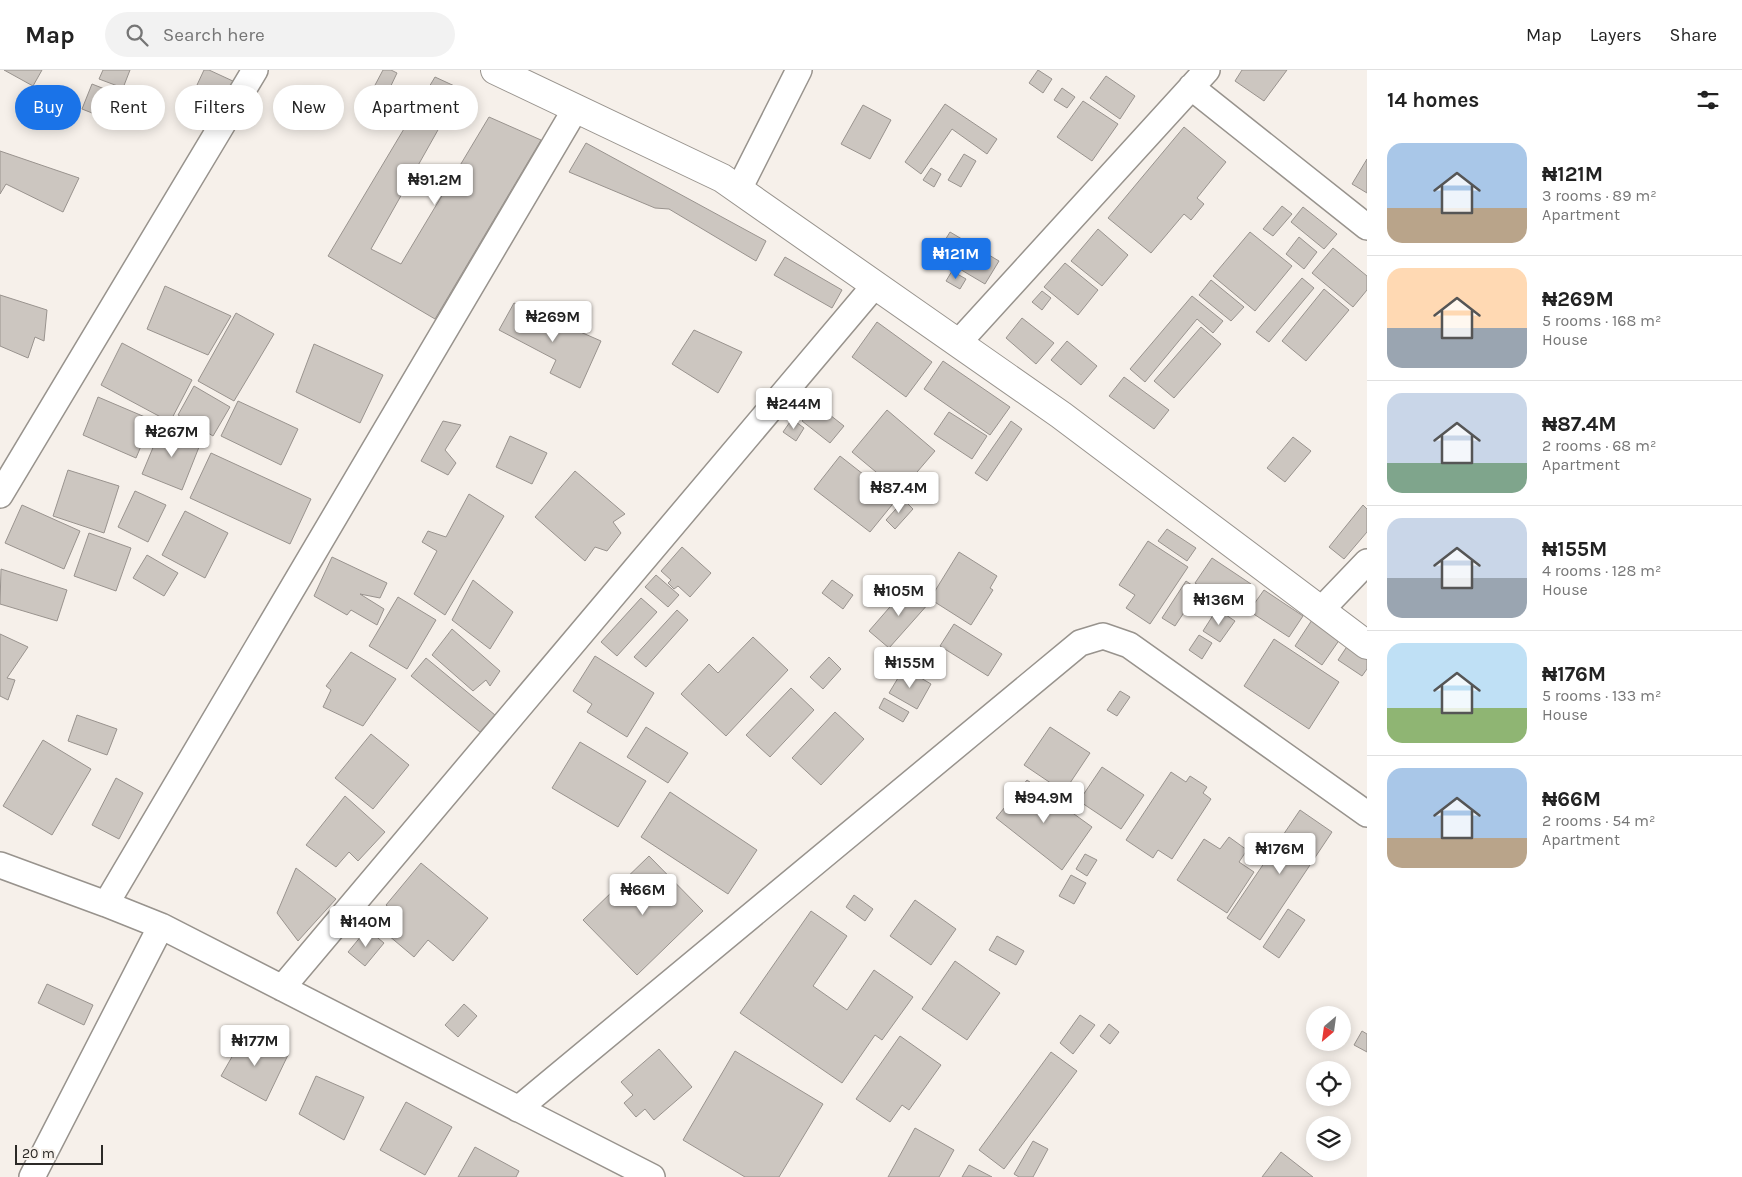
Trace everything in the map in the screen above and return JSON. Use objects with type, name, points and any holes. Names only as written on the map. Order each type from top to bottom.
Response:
[{"type":"street","points":[[0,495],[255,70]]},
{"type":"street","points":[[496,70],[722,178],[739,189],[1061,415],[1367,645]]},
{"type":"street","points":[[739,189],[800,70]]},
{"type":"street","points":[[958,343],[1199,79],[1367,227]]},
{"type":"street","points":[[106,904],[576,108]]},
{"type":"street","points":[[282,988],[875,285]]},
{"type":"street","points":[[1321,610],[1367,562]]},
{"type":"street","points":[[518,1109],[1080,644],[1103,636],[1129,645],[1367,814]]},
{"type":"street","points":[[0,865],[161,926],[652,1177]]},
{"type":"street","points":[[32,1177],[161,926]]},
{"type":"building","points":[[4,70],[42,70],[34,85]]},
{"type":"building","points":[[103,70],[130,70],[124,85],[115,85],[99,79]]},
{"type":"building","points":[[204,70],[209,70],[235,82],[234,85],[197,85]]},
{"type":"building","points":[[383,70],[391,70],[397,73],[391,85],[375,85]]},
{"type":"building","points":[[1038,70],[1052,79],[1043,93],[1029,83]]},
{"type":"building","points":[[1242,70],[1287,70],[1264,101],[1235,81]]},
{"type":"building","points":[[1106,76],[1135,96],[1120,119],[1090,98]]},
{"type":"building","points":[[435,77],[452,85],[430,85]]},
{"type":"building","points":[[91,86],[91,113],[82,109]]},
{"type":"building","points":[[1062,88],[1075,97],[1067,108],[1054,100]]},
{"type":"building","points":[[1083,101],[1118,124],[1092,161],[1057,137]]},
{"type":"building","points":[[945,104],[997,139],[987,154],[952,129],[921,174],[905,162]]},
{"type":"building","points":[[863,105],[891,120],[870,159],[841,144]]},
{"type":"building","points":[[489,117],[541,140],[435,319],[328,256],[403,130],[438,130],[371,249],[401,264]]},
{"type":"building","points":[[1184,127],[1226,162],[1197,198],[1204,204],[1191,220],[1184,214],[1151,253],[1108,218]]},
{"type":"building","points":[[586,143],[766,241],[756,261],[669,209],[655,208],[569,172]]},
{"type":"building","points":[[0,151],[79,178],[63,212],[6,184],[0,194]]},
{"type":"building","points":[[964,154],[976,161],[961,187],[948,180]]},
{"type":"building","points":[[1367,159],[1367,193],[1352,184]]},
{"type":"building","points":[[931,168],[941,174],[934,187],[923,180]]},
{"type":"building","points":[[1282,206],[1292,214],[1273,236],[1263,229]]},
{"type":"building","points":[[1303,207],[1337,234],[1324,249],[1291,222]]},
{"type":"building","points":[[1098,229],[1128,255],[1102,286],[1071,261]]},
{"type":"building","points":[[950,232],[999,261],[985,284],[936,255]]},
{"type":"building","points":[[1250,232],[1292,266],[1255,311],[1213,276]]},
{"type":"building","points":[[1299,237],[1317,252],[1304,269],[1286,254]]},
{"type":"building","points":[[1333,248],[1367,276],[1367,290],[1353,307],[1312,273]]},
{"type":"building","points":[[785,257],[842,290],[832,308],[774,275]]},
{"type":"building","points":[[1065,263],[1098,290],[1078,315],[1044,287]]},
{"type":"building","points":[[952,271],[966,279],[960,289],[946,281]]},
{"type":"building","points":[[1302,278],[1314,288],[1269,342],[1256,332]]},
{"type":"building","points":[[1211,280],[1244,307],[1231,321],[1199,295]]},
{"type":"building","points":[[165,286],[231,316],[208,355],[147,329]]},
{"type":"building","points":[[1324,289],[1349,310],[1306,361],[1282,341]]},
{"type":"building","points":[[1042,291],[1051,298],[1042,310],[1032,302]]},
{"type":"building","points":[[0,295],[47,310],[44,341],[35,337],[28,358],[0,346]]},
{"type":"building","points":[[1192,296],[1223,321],[1213,333],[1197,319],[1145,382],[1130,369]]},
{"type":"building","points":[[514,303],[601,341],[580,388],[550,373],[556,360],[499,330]]},
{"type":"building","points":[[236,313],[274,334],[234,401],[198,381]]},
{"type":"building","points":[[1022,318],[1054,343],[1036,364],[1006,338]]},
{"type":"building","points":[[877,322],[932,362],[906,397],[852,357]]},
{"type":"building","points":[[1201,327],[1221,344],[1174,398],[1154,381]]},
{"type":"building","points":[[694,330],[742,352],[718,393],[672,364]]},
{"type":"building","points":[[1067,341],[1097,366],[1081,385],[1051,360]]},
{"type":"building","points":[[122,343],[192,380],[170,422],[101,385]]},
{"type":"building","points":[[314,344],[383,375],[360,423],[296,392]]},
{"type":"building","points":[[943,361],[1010,407],[990,435],[924,389]]},
{"type":"building","points":[[1124,377],[1169,410],[1154,429],[1109,396]]},
{"type":"building","points":[[194,386],[230,407],[213,436],[178,415]]},
{"type":"building","points":[[98,397],[152,420],[136,458],[83,435]]},
{"type":"building","points":[[238,401],[298,429],[281,465],[221,436]]},
{"type":"building","points":[[816,404],[844,426],[830,443],[802,421]]},
{"type":"building","points":[[887,410],[935,451],[900,492],[852,452]]},
{"type":"building","points":[[949,412],[987,436],[972,459],[934,434]]},
{"type":"building","points":[[792,419],[804,428],[796,441],[783,432]]},
{"type":"building","points":[[443,421],[461,425],[445,450],[456,463],[448,475],[421,461]]},
{"type":"building","points":[[1011,421],[1022,429],[987,481],[975,473]]},
{"type":"building","points":[[162,426],[201,442],[182,490],[142,474]]},
{"type":"building","points":[[510,436],[547,453],[532,484],[496,467]]},
{"type":"building","points":[[1293,437],[1311,451],[1285,482],[1267,468]]},
{"type":"building","points":[[211,453],[311,499],[290,544],[190,498]]},
{"type":"building","points":[[840,456],[896,500],[870,532],[814,489]]},
{"type":"building","points":[[68,470],[119,486],[104,533],[53,516]]},
{"type":"building","points":[[575,471],[625,514],[613,522],[621,533],[607,551],[595,547],[585,561],[535,517]]},
{"type":"building","points":[[135,491],[166,505],[148,542],[118,527]]},
{"type":"building","points":[[469,494],[504,516],[445,615],[414,594],[437,551],[422,542],[428,531],[446,537]]},
{"type":"building","points":[[904,500],[913,509],[895,529],[886,520]]},
{"type":"building","points":[[22,505],[80,531],[64,569],[5,543]]},
{"type":"building","points":[[1363,505],[1367,509],[1367,532],[1344,559],[1329,547]]},
{"type":"building","points":[[185,511],[228,533],[205,578],[162,555]]},
{"type":"building","points":[[1167,529],[1196,548],[1187,561],[1158,541]]},
{"type":"building","points":[[89,533],[131,548],[116,591],[74,576]]},
{"type":"building","points":[[1148,541],[1188,567],[1150,624],[1126,608],[1135,595],[1119,585]]},
{"type":"building","points":[[682,547],[711,573],[690,597],[678,586],[674,589],[668,583],[671,580],[661,571]]},
{"type":"building","points":[[959,552],[997,576],[990,588],[993,590],[971,625],[930,599]]},
{"type":"building","points":[[147,555],[178,573],[164,596],[133,578]]},
{"type":"building","points":[[332,557],[387,583],[380,598],[360,594],[384,609],[377,625],[351,610],[347,615],[314,596]]},
{"type":"building","points":[[1212,558],[1251,584],[1234,610],[1195,583]]},
{"type":"building","points":[[1,569],[67,590],[57,621],[0,604]]},
{"type":"building","points":[[656,575],[679,595],[668,607],[645,587]]},
{"type":"building","points":[[473,580],[513,612],[490,649],[452,620]]},
{"type":"building","points":[[832,580],[853,595],[843,609],[822,593]]},
{"type":"building","points":[[1186,581],[1199,590],[1175,626],[1162,618]]},
{"type":"building","points":[[909,585],[929,603],[889,648],[869,631]]},
{"type":"building","points":[[1264,590],[1303,616],[1289,637],[1249,611]]},
{"type":"building","points":[[398,597],[436,620],[407,669],[369,646]]},
{"type":"building","points":[[641,598],[657,612],[617,656],[601,642]]},
{"type":"building","points":[[1217,609],[1235,621],[1220,642],[1203,631]]},
{"type":"building","points":[[677,610],[688,620],[646,667],[634,657]]},
{"type":"building","points":[[1312,620],[1340,639],[1322,665],[1295,646]]},
{"type":"building","points":[[954,624],[1002,654],[988,676],[940,646]]},
{"type":"building","points":[[452,629],[500,671],[490,686],[486,680],[473,691],[432,655]]},
{"type":"building","points":[[0,634],[28,647],[7,678],[15,680],[8,700],[0,696]]},
{"type":"building","points":[[1199,635],[1212,643],[1202,659],[1189,650]]},
{"type":"building","points":[[753,637],[788,670],[726,736],[681,694],[709,664],[718,673]]},
{"type":"building","points":[[1274,639],[1339,682],[1309,729],[1244,686]]},
{"type":"building","points":[[1348,645],[1367,658],[1367,669],[1362,676],[1338,660]]},
{"type":"building","points":[[351,652],[396,679],[363,726],[323,707],[331,690],[326,686]]},
{"type":"building","points":[[595,656],[654,693],[627,737],[587,712],[592,704],[573,691]]},
{"type":"building","points":[[829,657],[841,669],[823,689],[810,677]]},
{"type":"building","points":[[426,658],[495,715],[480,732],[411,676]]},
{"type":"building","points":[[904,668],[931,684],[917,709],[889,693]]},
{"type":"building","points":[[791,688],[814,710],[770,757],[746,735]]},
{"type":"building","points":[[1120,691],[1130,697],[1117,716],[1107,710]]},
{"type":"building","points":[[884,698],[909,712],[903,722],[879,708]]},
{"type":"building","points":[[835,712],[864,739],[821,785],[792,758]]},
{"type":"building","points":[[77,715],[117,729],[107,755],[68,741]]},
{"type":"building","points":[[646,727],[688,753],[668,783],[627,757]]},
{"type":"building","points":[[1050,727],[1090,753],[1064,792],[1024,765]]},
{"type":"building","points":[[371,734],[409,765],[373,809],[335,778]]},
{"type":"building","points":[[43,740],[91,769],[52,835],[3,806]]},
{"type":"building","points":[[580,742],[646,781],[618,827],[552,788]]},
{"type":"building","points":[[1102,767],[1144,795],[1121,829],[1079,801]]},
{"type":"building","points":[[1171,772],[1186,782],[1190,776],[1207,787],[1203,793],[1211,799],[1172,859],[1158,850],[1153,858],[1126,840]]},
{"type":"building","points":[[116,778],[143,793],[119,839],[92,825]]},
{"type":"building","points":[[1027,780],[1092,827],[1062,870],[996,818]]},
{"type":"building","points":[[670,792],[757,850],[728,894],[641,837]]},
{"type":"building","points":[[345,796],[385,832],[358,861],[349,852],[336,867],[306,845]]},
{"type":"building","points":[[1300,810],[1332,832],[1260,940],[1227,918]]},
{"type":"building","points":[[1229,837],[1247,850],[1239,862],[1254,872],[1227,913],[1177,880],[1204,839],[1220,849]]},
{"type":"building","points":[[1085,854],[1097,860],[1087,876],[1076,869]]},
{"type":"building","points":[[649,856],[703,911],[637,975],[583,920]]},
{"type":"building","points":[[421,863],[488,918],[453,961],[428,940],[414,957],[388,935],[402,918],[386,905]]},
{"type":"building","points":[[296,868],[336,899],[298,941],[277,913]]},
{"type":"building","points":[[1071,875],[1086,883],[1074,904],[1059,896]]},
{"type":"building","points":[[854,895],[873,909],[865,921],[846,907]]},
{"type":"building","points":[[915,900],[956,929],[931,965],[890,936]]},
{"type":"building","points":[[1288,909],[1305,920],[1279,958],[1263,947]]},
{"type":"building","points":[[811,911],[847,936],[813,986],[847,1010],[874,970],[913,997],[882,1040],[875,1035],[842,1083],[740,1013]]},
{"type":"building","points":[[367,929],[384,943],[365,966],[348,952]]},
{"type":"building","points":[[997,936],[1024,951],[1016,965],[989,950]]},
{"type":"building","points":[[955,961],[1000,993],[967,1040],[922,1009]]},
{"type":"building","points":[[47,984],[93,1005],[84,1025],[38,1003]]},
{"type":"building","points":[[464,1004],[477,1016],[458,1037],[445,1025]]},
{"type":"building","points":[[1080,1015],[1095,1025],[1073,1054],[1060,1043]]},
{"type":"building","points":[[1109,1024],[1119,1032],[1110,1044],[1100,1036]]},
{"type":"building","points":[[1362,1031],[1367,1034],[1367,1052],[1354,1045]]},
{"type":"building","points":[[245,1034],[288,1055],[266,1101],[221,1076]]},
{"type":"building","points":[[900,1036],[941,1065],[909,1110],[902,1105],[890,1122],[856,1099]]},
{"type":"building","points":[[659,1049],[692,1087],[654,1120],[645,1109],[636,1117],[624,1103],[633,1095],[621,1082]]},
{"type":"building","points":[[735,1051],[823,1104],[779,1177],[745,1177],[683,1140]]},
{"type":"building","points":[[1051,1052],[1077,1071],[1004,1169],[979,1150]]},
{"type":"building","points":[[316,1076],[364,1097],[344,1140],[299,1114]]},
{"type":"building","points":[[406,1102],[452,1127],[425,1175],[380,1150]]},
{"type":"building","points":[[915,1128],[954,1150],[939,1177],[888,1177]]},
{"type":"building","points":[[1033,1141],[1048,1149],[1033,1177],[1019,1177],[1014,1174]]},
{"type":"building","points":[[475,1147],[519,1171],[516,1177],[458,1177]]},
{"type":"building","points":[[1281,1152],[1313,1177],[1262,1177]]},
{"type":"building","points":[[969,1165],[992,1177],[962,1177]]}]
